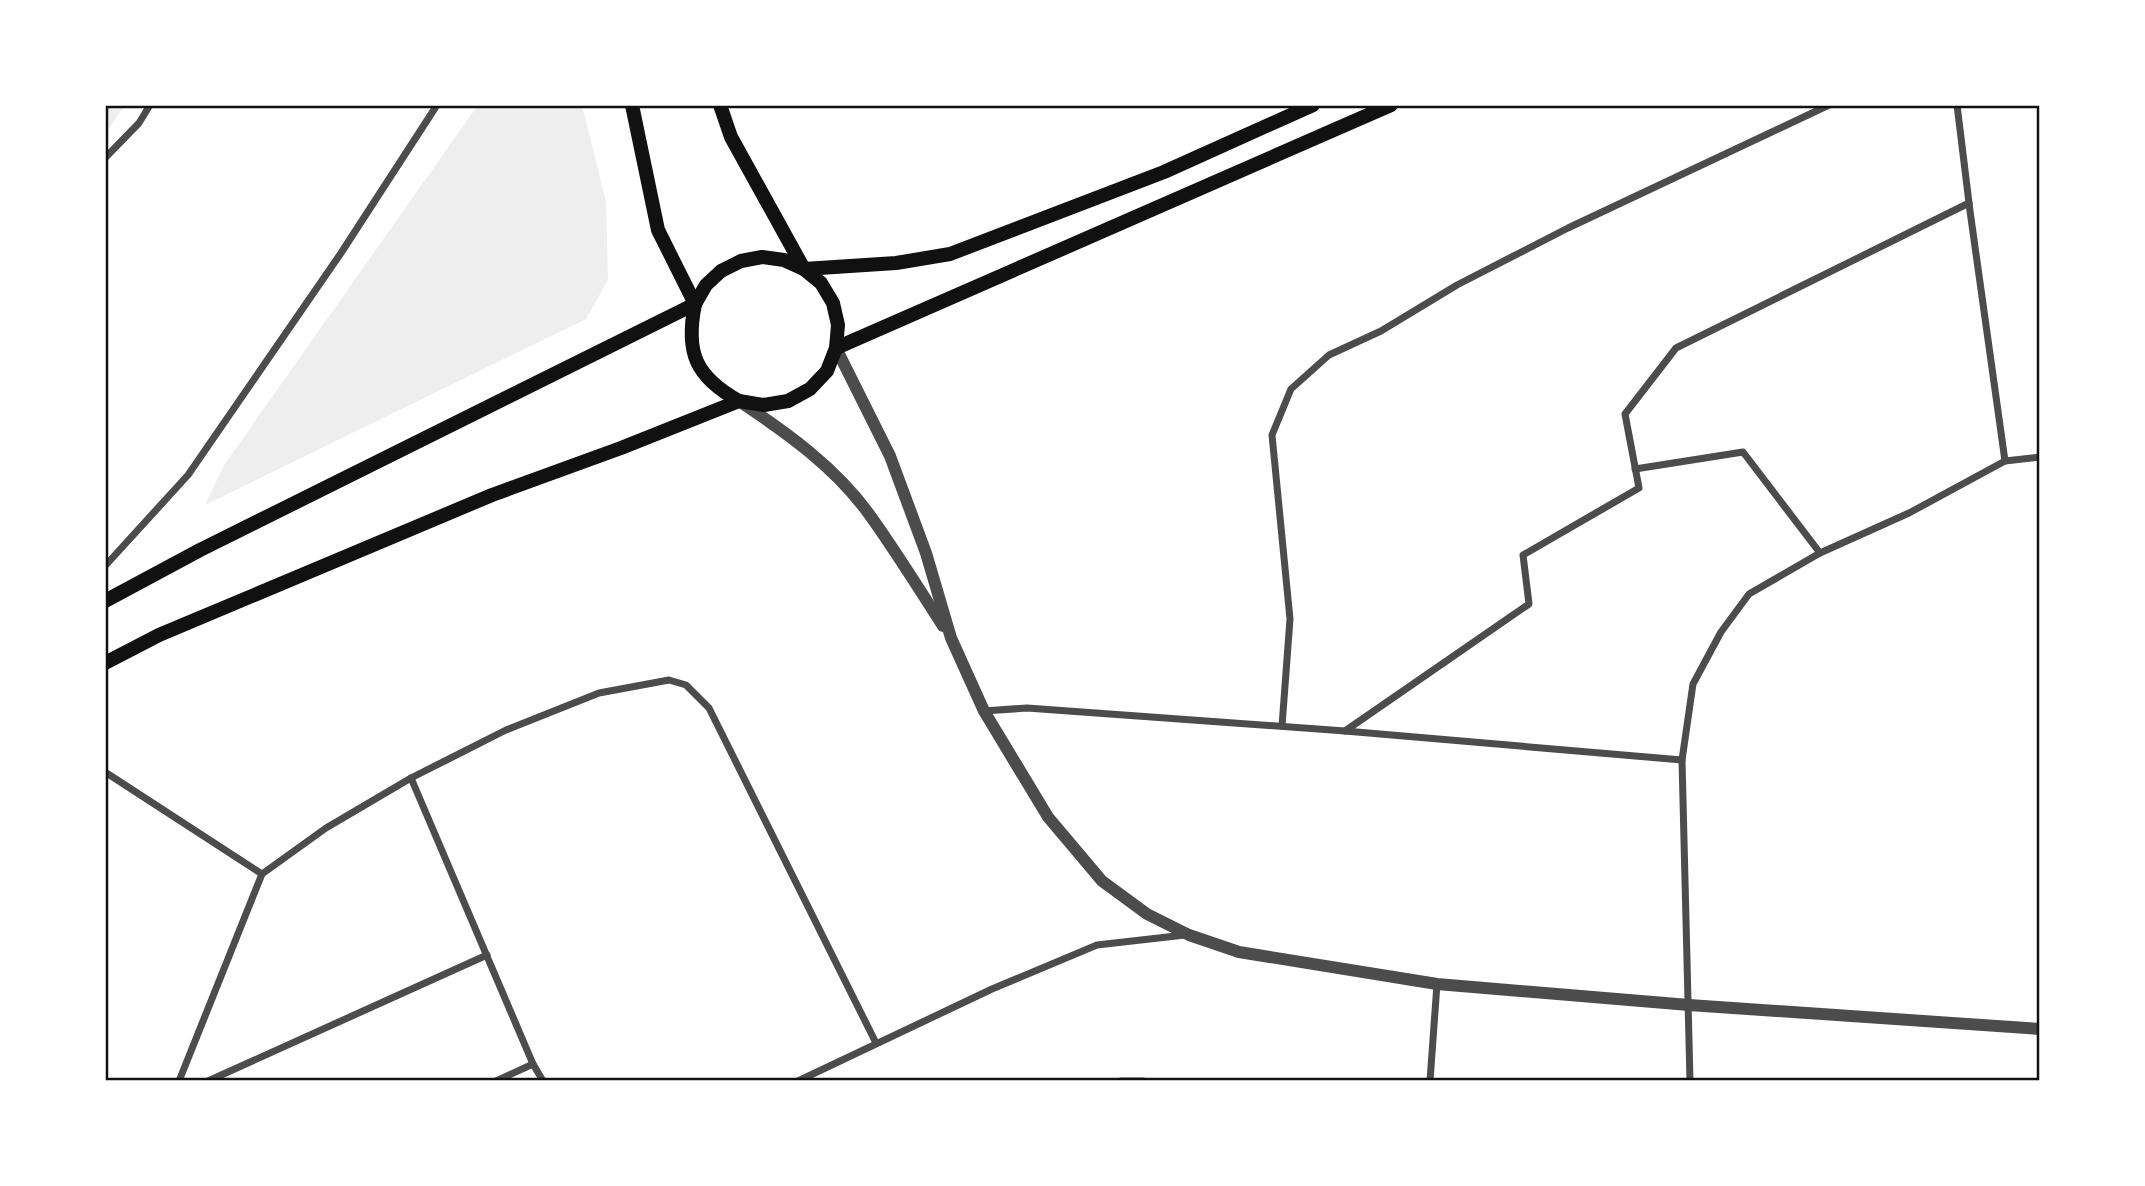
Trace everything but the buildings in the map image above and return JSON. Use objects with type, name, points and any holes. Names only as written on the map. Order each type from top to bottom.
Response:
[{"type":"main road","points":[[632,105],[658,230],[695,304]]},
{"type":"main road","points":[[720,105],[731,137],[804,268],[821,283],[833,303],[838,325],[836,348],[827,371],[810,389],[788,401],[764,405],[739,401],[719,390],[702,373],[692,351],[690,328],[695,304],[706,285],[721,271],[741,261],[762,257],[784,260],[804,268],[896,263],[950,254],[1164,172],[1313,105]]},
{"type":"main road","points":[[836,348],[1391,105]]},
{"type":"main road","points":[[105,601],[200,550],[695,304]]},
{"type":"main road","points":[[105,663],[159,635],[492,495],[739,401]]},
{"type":"street","points":[[105,158],[139,122],[150,105]]},
{"type":"street","points":[[105,566],[188,475],[341,253],[437,105]]},
{"type":"street","points":[[1282,726],[1290,618],[1272,435],[1290,389],[1329,355],[1381,331],[1457,285],[1568,228],[1829,105]]},
{"type":"street","points":[[1957,105],[2005,461]]},
{"type":"street","points":[[1345,731],[1530,604],[1523,555],[1639,488],[1625,414],[1676,348],[1969,203]]},
{"type":"street","points":[[836,348],[890,456],[926,553],[951,638],[984,711],[1048,817],[1102,881],[1147,914],[1189,935],[1239,952],[1437,984],[1689,1005],[2040,1029]]},
{"type":"street","points":[[739,401],[786,432],[831,471],[868,512],[951,638]]},
{"type":"street","points":[[1635,468],[1743,452],[1820,553]]},
{"type":"street","points":[[1690,1081],[1682,760],[1693,684],[1721,632],[1749,594],[1820,553],[1909,513],[2005,461],[2040,457]]},
{"type":"street","points":[[178,1081],[262,874],[326,828],[411,778],[506,730],[598,692],[668,680],[686,685],[709,708],[876,1042]]},
{"type":"street","points":[[984,711],[1027,708],[1345,731],[1682,760]]},
{"type":"street","points":[[105,772],[262,874]]},
{"type":"street","points":[[411,778],[533,1064],[543,1081]]},
{"type":"street","points":[[798,1081],[992,989],[1097,945],[1189,935]]},
{"type":"street","points":[[208,1081],[486,955]]},
{"type":"street","points":[[1430,1081],[1437,984]]},
{"type":"street","points":[[496,1081],[533,1064]]},
{"type":"street","points":[[1121,1081],[1143,1081]]},
{"type":"shaded area","points":[[105,105],[125,105],[105,134]]},
{"type":"shaded area","points":[[478,105],[582,105],[606,202],[608,280],[586,319],[205,505],[224,465]]}]
